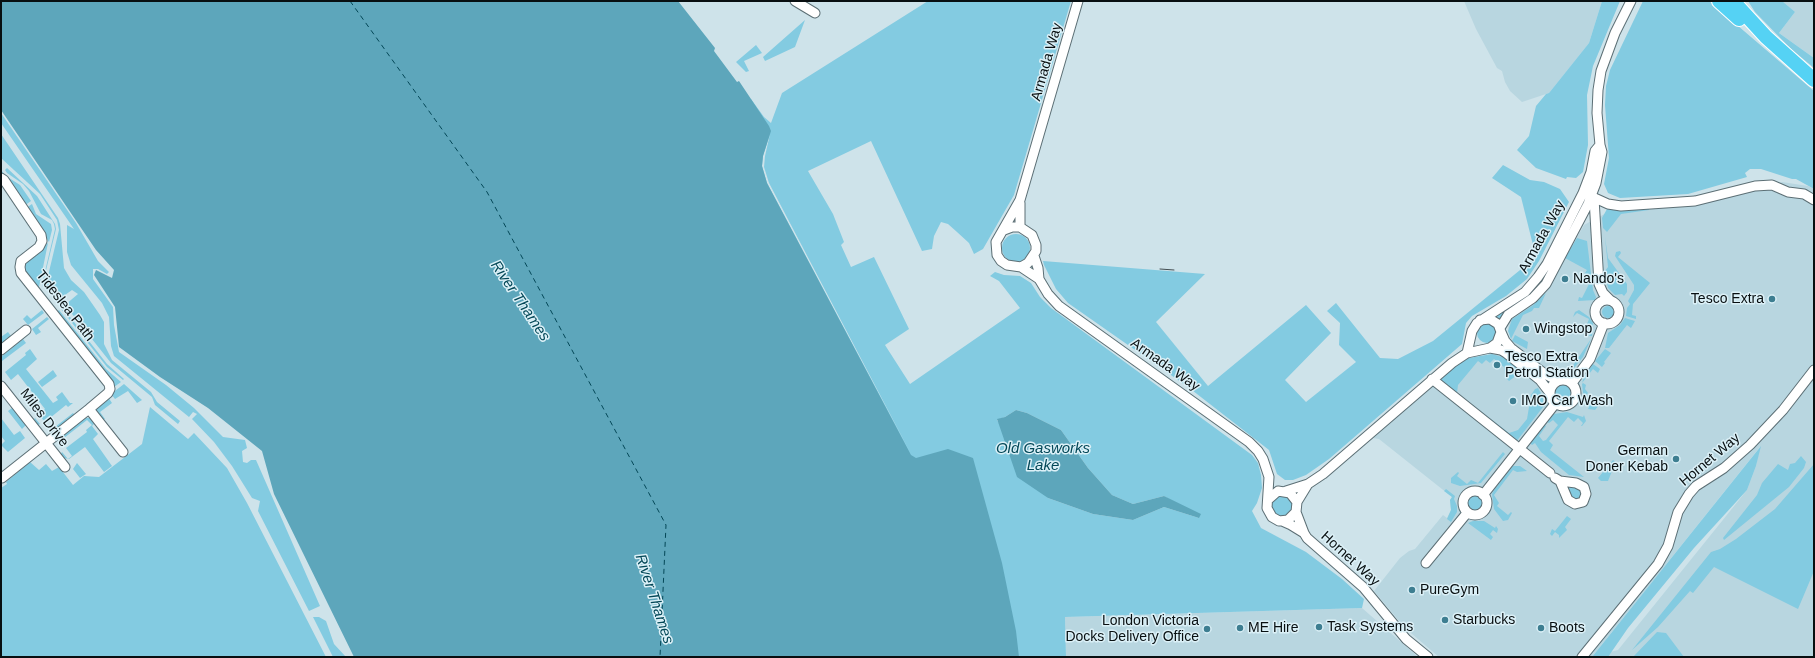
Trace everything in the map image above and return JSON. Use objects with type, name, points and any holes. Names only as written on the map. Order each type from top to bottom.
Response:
[{"type":"highway","points":[[1719,1],[1734,16],[1766,38]]},
{"type":"highway","points":[[1732,1],[1766,38],[1814,80]]},
{"type":"street","points":[[795,1],[808,4],[815,13]]},
{"type":"street","name":"Armada Way","points":[[1078,1],[1020,200],[996,242],[997,255],[1001,261],[1007,265],[1021,266],[1039,279],[1048,294],[1059,306],[1253,446],[1263,459],[1269,477],[1269,499],[1267,508],[1275,520],[1282,521]]},
{"type":"street","name":"Armada Way","points":[[1487,348],[1498,343],[1501,330],[1508,315],[1533,298],[1546,284],[1565,250],[1600,171],[1602,152],[1600,145],[1597,101],[1601,71],[1615,33],[1631,1]]},
{"type":"street","name":"Tideslea Path","points":[[1,178],[4,180],[41,235],[42,241],[39,247],[21,261],[21,273],[109,384],[110,389],[108,394],[89,409]]},
{"type":"street","points":[[1610,300],[1600,303],[1596,309],[1598,319],[1604,323],[1614,321],[1618,316],[1617,305],[1603,293],[1599,284],[1589,196],[1608,204],[1621,206],[1678,203],[1716,196],[1755,186],[1772,185],[1788,192],[1804,194],[1814,200]]},
{"type":"street","name":"Armada Way","points":[[1480,320],[1517,298],[1538,277],[1589,196]]},
{"type":"street","name":"Armada Way","points":[[1020,200],[1020,227],[1029,232],[1034,239],[1036,251],[1034,256],[1038,268],[1039,279]]},
{"type":"street","points":[[1004,230],[1012,227],[1020,227]]},
{"type":"street","points":[[1021,266],[1028,263],[1034,256]]},
{"type":"street","points":[[1467,353],[1474,326],[1480,320],[1490,319],[1494,321],[1501,330],[1505,342],[1511,348],[1545,374],[1558,381]]},
{"type":"street","points":[[1572,383],[1590,359],[1604,323]]},
{"type":"street","points":[[1,350],[26,330]]},
{"type":"street","points":[[1472,335],[1474,341],[1487,348],[1501,350],[1540,380],[1550,393],[1552,401],[1555,404],[1562,407],[1573,402],[1576,390],[1572,383],[1565,380],[1558,381],[1552,386],[1550,393]]},
{"type":"street","points":[[1269,499],[1274,493],[1308,484],[1323,474],[1432,379],[1467,353],[1487,348]]},
{"type":"street","name":"Hornet Way","points":[[1582,657],[1658,564],[1668,546],[1678,512],[1689,494],[1702,482],[1724,468],[1750,445],[1783,410],[1814,370]]},
{"type":"street","points":[[1432,379],[1555,478]]},
{"type":"street","name":"Miles Drive","points":[[1,386],[65,467]]},
{"type":"street","points":[[1483,495],[1555,404]]},
{"type":"street","points":[[2,478],[89,409],[123,452]]},
{"type":"street","name":"Armada Way","points":[[1269,477],[1284,491],[1293,495],[1297,502]]},
{"type":"street","points":[[1282,521],[1293,517],[1296,512],[1297,502],[1308,484]]},
{"type":"street","points":[[1474,491],[1483,495],[1486,501],[1484,511],[1474,516],[1467,513],[1462,503],[1465,496],[1474,491]]},
{"type":"street","name":"Hornet Way","points":[[1296,512],[1304,534]]},
{"type":"street","points":[[1426,563],[1467,513]]},
{"type":"street","name":"Hornet Way","points":[[1282,521],[1291,524],[1304,534],[1317,548],[1363,587],[1406,639],[1428,657]]},
{"type":"shaded area","points":[[928,1],[1071,1],[1014,195],[983,249],[974,254],[969,243],[948,224],[941,222],[934,236],[932,249],[922,251],[871,141],[808,171],[833,214],[844,242],[841,245],[851,267],[874,257],[909,329],[885,345],[910,384],[1020,308],[999,281],[990,276],[995,272],[1004,275],[1020,276],[1031,283],[1040,297],[1051,308],[1252,455],[1258,463],[1262,488],[1257,503],[1252,511],[1261,528],[1306,552],[1342,579],[1364,599],[1362,608],[1065,617],[1066,657],[882,657],[712,130],[751,99],[764,117],[771,123],[782,93]],"holes":[[[770,134],[764,167],[769,183],[911,454],[767,183],[762,166],[763,156]],[[1016,410],[1027,413],[1061,430],[1088,468],[1112,495],[1133,504],[1164,496],[1199,518],[1164,507],[1133,520],[1093,514],[1048,498],[997,420]]]},
{"type":"shaded area","points":[[1464,1],[1602,1],[1589,43],[1549,93],[1522,102],[1510,91],[1505,82],[1502,71],[1497,68],[1476,29]]},
{"type":"shaded area","points":[[1602,1],[1620,1],[1593,66],[1587,95],[1588,145],[1583,172],[1576,178],[1567,177],[1566,179],[1536,168],[1517,150],[1529,136],[1536,106],[1546,94],[1549,93],[1589,43]]},
{"type":"shaded area","points":[[1643,1],[1709,1],[1814,91],[1814,189],[1796,179],[1761,169],[1750,169],[1745,173],[1747,177],[1688,194],[1620,198],[1608,193],[1604,184],[1609,158],[1605,105],[1606,86],[1610,70]]},
{"type":"shaded area","points":[[1748,1],[1782,1],[1795,12],[1779,33],[1814,58],[1814,68],[1790,48],[1755,12]]},
{"type":"shaded area","points":[[1782,1],[1814,1],[1814,58],[1779,33],[1795,12]]},
{"type":"shaded area","points":[[805,20],[795,47],[765,61],[763,57]]},
{"type":"shaded area","points":[[756,45],[762,53],[744,61],[749,71],[746,72],[736,62]]},
{"type":"shaded area","points":[[1,113],[76,223],[98,261],[109,272],[107,274],[98,269],[93,269],[93,279],[113,307],[114,325],[119,352],[166,385],[194,408],[223,437],[245,440],[247,448],[242,451],[243,462],[247,463],[251,460],[256,460],[320,606],[309,611],[258,511],[260,501],[252,498],[232,466],[214,442],[192,419],[197,414],[193,412],[189,417],[114,356],[111,346],[109,317],[102,303],[71,265],[67,252],[67,225],[74,229],[1,123]]},
{"type":"shaded area","points":[[1,134],[58,218],[60,224],[64,268],[71,280],[84,292],[104,322],[104,344],[112,360],[151,392],[157,402],[180,421],[178,424],[155,405],[152,397],[111,363],[65,305],[78,294],[72,290],[58,300],[47,286],[47,280],[59,230],[57,220],[40,194],[1,158]]},
{"type":"shaded area","points":[[1503,165],[1530,180],[1544,182],[1560,189],[1569,202],[1539,261],[1527,279],[1506,296],[1472,316],[1466,323],[1462,344],[1329,459],[1306,475],[1293,480],[1285,480],[1277,474],[1269,450],[1188,387],[1068,303],[1056,289],[1043,261],[1205,274],[1156,322],[1208,386],[1306,305],[1331,333],[1285,380],[1306,402],[1356,362],[1339,345],[1340,323],[1327,311],[1336,303],[1380,358],[1398,359],[1433,341],[1536,257],[1521,197],[1492,178]]},
{"type":"shaded area","points":[[7,168],[37,196],[55,224],[56,229],[42,287],[55,229],[54,224],[52,220],[41,214],[29,191],[23,184],[7,173],[5,170]]},
{"type":"shaded area","points":[[1,170],[6,176],[20,185],[31,201],[24,206]]},
{"type":"shaded area","points":[[1782,182],[1808,186],[1814,189],[1814,657],[1605,657],[1610,652],[1618,650],[1747,490],[1756,466],[1760,447],[1592,657],[1439,657],[1405,628],[1374,591],[1400,558],[1409,551],[1415,549],[1443,515],[1447,518],[1451,510],[1450,500],[1452,497],[1379,439],[1373,438],[1442,377],[1475,357],[1497,354],[1511,339],[1508,328],[1510,322],[1547,291],[1584,225],[1612,210],[1694,206]]},
{"type":"shaded area","points":[[32,204],[36,214],[51,224],[52,230],[49,242],[26,208]]},
{"type":"shaded area","points":[[1649,207],[1649,210],[1621,214],[1607,232],[1603,228],[1602,218],[1607,209]]},
{"type":"shaded area","points":[[1574,218],[1576,219],[1550,271],[1529,296],[1501,320],[1495,315],[1525,295]]},
{"type":"shaded area","points":[[1016,234],[1026,238],[1030,248],[1026,258],[1016,262],[1006,258],[1002,248],[1006,238]]},
{"type":"shaded area","points":[[1605,237],[1608,258],[1627,284],[1627,292],[1624,296],[1622,294],[1615,295],[1608,288],[1605,271],[1608,267]]},
{"type":"shaded area","points":[[1577,238],[1587,241],[1593,290],[1596,297],[1595,300],[1578,301],[1579,297],[1582,298],[1589,284],[1585,282],[1588,276],[1585,273],[1587,270],[1565,258]]},
{"type":"shaded area","points":[[48,243],[39,287],[51,304],[23,272],[25,260]]},
{"type":"shaded area","points":[[1620,251],[1621,253],[1618,257],[1650,283],[1633,304],[1632,315],[1636,316],[1636,319],[1626,316],[1627,308],[1630,304],[1628,301],[1634,290],[1634,285],[1615,256],[1616,252]]},
{"type":"shaded area","points":[[1546,293],[1539,308],[1534,308],[1532,311],[1523,315],[1511,339],[1508,331],[1512,319],[1532,306]]},
{"type":"shaded area","points":[[1610,306],[1613,307],[1613,317],[1606,318],[1603,317],[1602,310],[1603,307]]},
{"type":"shaded area","points":[[63,308],[107,364],[124,379],[123,380],[107,367],[61,309]]},
{"type":"shaded area","points":[[42,310],[44,313],[28,325],[23,319],[27,315],[31,319]]},
{"type":"shaded area","points":[[59,310],[106,369],[121,382],[114,387],[55,313]]},
{"type":"shaded area","points":[[1579,310],[1589,317],[1593,323],[1592,336],[1589,336],[1591,329],[1587,324],[1589,319],[1577,313],[1573,317],[1575,312]]},
{"type":"shaded area","points":[[47,317],[49,319],[38,328],[41,332],[36,335],[32,329]]},
{"type":"shaded area","points":[[1625,318],[1635,321],[1631,328],[1627,325],[1609,348],[1605,348],[1608,333],[1620,325]]},
{"type":"shaded area","points":[[1487,323],[1494,326],[1497,333],[1494,340],[1487,343],[1480,340],[1477,333],[1480,326]]},
{"type":"shaded area","points":[[8,332],[11,336],[1,344],[1,337]]},
{"type":"shaded area","points":[[1515,335],[1528,342],[1527,349],[1512,341]]},
{"type":"shaded area","points":[[23,339],[26,343],[2,361],[1,360],[1,357]]},
{"type":"shaded area","points":[[1591,339],[1583,357],[1574,368],[1566,372],[1555,372],[1558,368],[1568,370],[1572,367]]},
{"type":"shaded area","points":[[30,349],[37,359],[26,369],[53,403],[58,400],[56,397],[62,392],[70,403],[73,403],[68,407],[66,405],[45,422],[39,415],[45,409],[18,374],[11,380],[5,372],[26,355],[25,353]]},
{"type":"shaded area","points":[[1605,349],[1611,353],[1602,367],[1595,361]]},
{"type":"shaded area","points":[[1492,354],[1505,358],[1518,369],[1517,375],[1509,381],[1505,377],[1504,367],[1494,359],[1490,363],[1486,360],[1482,364],[1478,361],[1458,385],[1457,393],[1509,433],[1518,430],[1527,419],[1531,395],[1535,389],[1538,388],[1543,397],[1543,407],[1516,442],[1442,382],[1441,376],[1469,358]]},
{"type":"shaded area","points":[[1593,364],[1600,369],[1598,373],[1593,369],[1582,383],[1584,377]]},
{"type":"shaded area","points":[[53,370],[57,376],[42,387],[38,382]]},
{"type":"shaded area","points":[[1583,383],[1586,385],[1585,389],[1588,393],[1584,397],[1596,407],[1598,403],[1600,404],[1595,410],[1588,409],[1589,407],[1584,400]]},
{"type":"shaded area","points":[[124,384],[142,400],[137,403],[128,391],[115,399],[111,394]]},
{"type":"shaded area","points":[[1563,385],[1569,388],[1572,394],[1569,400],[1563,403],[1557,400],[1554,394],[1557,388]]},
{"type":"shaded area","points":[[108,397],[112,403],[100,412],[105,419],[103,420],[94,408]]},
{"type":"shaded area","points":[[150,407],[188,439],[194,433],[227,468],[247,503],[326,657],[1,657],[1,488],[30,462],[39,470],[46,464],[52,471],[59,467],[73,485],[84,476],[99,477],[142,444]]},
{"type":"shaded area","points":[[12,408],[26,425],[22,429],[8,411]]},
{"type":"shaded area","points":[[1567,412],[1583,417],[1584,415],[1586,421],[1581,426],[1583,423],[1578,418],[1574,422],[1568,417],[1549,441],[1553,445],[1550,450],[1584,477],[1569,475],[1541,452],[1535,443],[1532,445],[1530,443],[1545,425],[1546,426],[1539,436],[1543,441],[1546,440],[1558,425],[1553,420],[1549,423],[1547,422],[1554,414]]},
{"type":"shaded area","points":[[73,413],[75,415],[57,429],[55,427]]},
{"type":"shaded area","points":[[1,418],[14,435],[20,431],[25,438],[8,452],[1,445],[5,441],[1,436]]},
{"type":"shaded area","points":[[35,418],[40,424],[38,425],[34,419]]},
{"type":"shaded area","points":[[86,418],[90,418],[94,424],[92,426],[98,434],[93,439],[112,466],[104,472],[85,447],[68,459],[72,456],[66,448],[87,432],[86,430],[92,425],[87,420],[64,438],[62,436]]},
{"type":"shaded area","points":[[1761,446],[1756,466],[1747,490],[1694,548],[1628,628],[1608,657],[1592,657]]},
{"type":"shaded area","points":[[62,452],[68,459],[64,458],[61,454]]},
{"type":"shaded area","points":[[1503,452],[1505,454],[1481,483],[1460,486],[1451,483],[1451,478],[1458,472],[1459,473],[1457,476],[1467,484],[1471,480],[1478,483]]},
{"type":"shaded area","points":[[1801,456],[1806,462],[1804,468],[1789,487],[1724,540],[1723,538],[1757,495],[1762,483],[1778,464],[1788,470],[1790,464],[1795,463]]},
{"type":"shaded area","points":[[1613,460],[1618,464],[1612,471],[1608,481],[1601,481],[1598,478]]},
{"type":"shaded area","points":[[77,463],[86,474],[80,478],[73,469]]},
{"type":"shaded area","points":[[1814,464],[1814,571],[1798,609],[1714,567],[1693,593],[1690,591],[1658,627],[1632,650],[1711,552],[1720,549],[1736,539],[1775,509]]},
{"type":"shaded area","points":[[1513,466],[1520,466],[1527,471],[1517,472],[1513,470],[1494,495],[1499,503],[1497,506],[1508,515],[1511,512],[1512,513],[1508,520],[1503,521],[1494,509],[1492,494]]},
{"type":"shaded area","points":[[1570,487],[1580,489],[1582,492],[1580,500],[1572,499],[1568,490]]},
{"type":"shaded area","points":[[1446,489],[1455,496],[1454,499],[1457,506],[1457,512],[1451,522],[1447,519],[1451,510],[1450,500],[1452,497],[1444,491]]},
{"type":"shaded area","points":[[1282,495],[1290,498],[1293,506],[1290,514],[1282,517],[1274,514],[1271,506],[1274,498]]},
{"type":"shaded area","points":[[1472,496],[1478,496],[1483,501],[1481,510],[1478,512],[1472,512],[1467,507],[1467,501]]},
{"type":"shaded area","points":[[1567,516],[1571,519],[1565,527],[1567,530],[1559,538],[1559,535],[1555,532],[1552,536],[1550,534],[1552,529],[1555,531]]},
{"type":"shaded area","points":[[1473,521],[1484,521],[1495,528],[1496,526],[1498,529],[1497,533],[1493,530],[1490,534],[1493,537],[1491,540],[1468,523]]},
{"type":"shaded area","points":[[1362,608],[1418,657],[1066,657],[1065,617]]},
{"type":"shaded area","points":[[313,617],[319,617],[326,621],[334,644],[346,657],[333,657]]},
{"type":"shaded area","points":[[1657,632],[1666,633],[1684,657],[1633,657]]},
{"type":"water","name":"River Thames","points":[[1,1],[678,1],[715,48],[714,51],[737,82],[739,81],[769,126],[771,131],[763,156],[762,166],[767,183],[911,455],[916,458],[948,449],[973,458],[1002,563],[1016,631],[1019,657],[354,657],[274,494],[262,451],[208,408],[160,377],[119,347],[115,307],[94,275],[96,270],[112,278],[114,270],[96,250],[1,110]]},
{"type":"water","name":"Old Gasworks Lake","points":[[1016,410],[1027,413],[1061,430],[1088,468],[1112,495],[1133,504],[1164,496],[1201,514],[1199,518],[1164,507],[1133,520],[1093,514],[1048,498],[1017,477],[997,419],[1005,417]]},
{"type":"ferry route","points":[[350,1],[487,192],[666,525],[660,657]]},
{"type":"tram line","points":[[1160,269],[1174,270]]},
{"type":"place","name":"Nando's","points":[[1565,279]]},
{"type":"place","name":"Tesco Extra","points":[[1772,299]]},
{"type":"place","name":"Wingstop","points":[[1526,329]]},
{"type":"place","name":"Tesco Extra Petrol Station","points":[[1497,365]]},
{"type":"place","name":"IMO Car Wash","points":[[1513,401]]},
{"type":"place","name":"German Doner Kebab","points":[[1676,459]]},
{"type":"place","name":"PureGym","points":[[1412,590]]},
{"type":"place","name":"Starbucks","points":[[1445,620]]},
{"type":"place","name":"Task Systems","points":[[1319,627]]},
{"type":"place","name":"ME Hire","points":[[1240,628]]},
{"type":"place","name":"Boots","points":[[1541,628]]},
{"type":"place","name":"London Victoria Docks Delivery Office","points":[[1207,629]]}]
